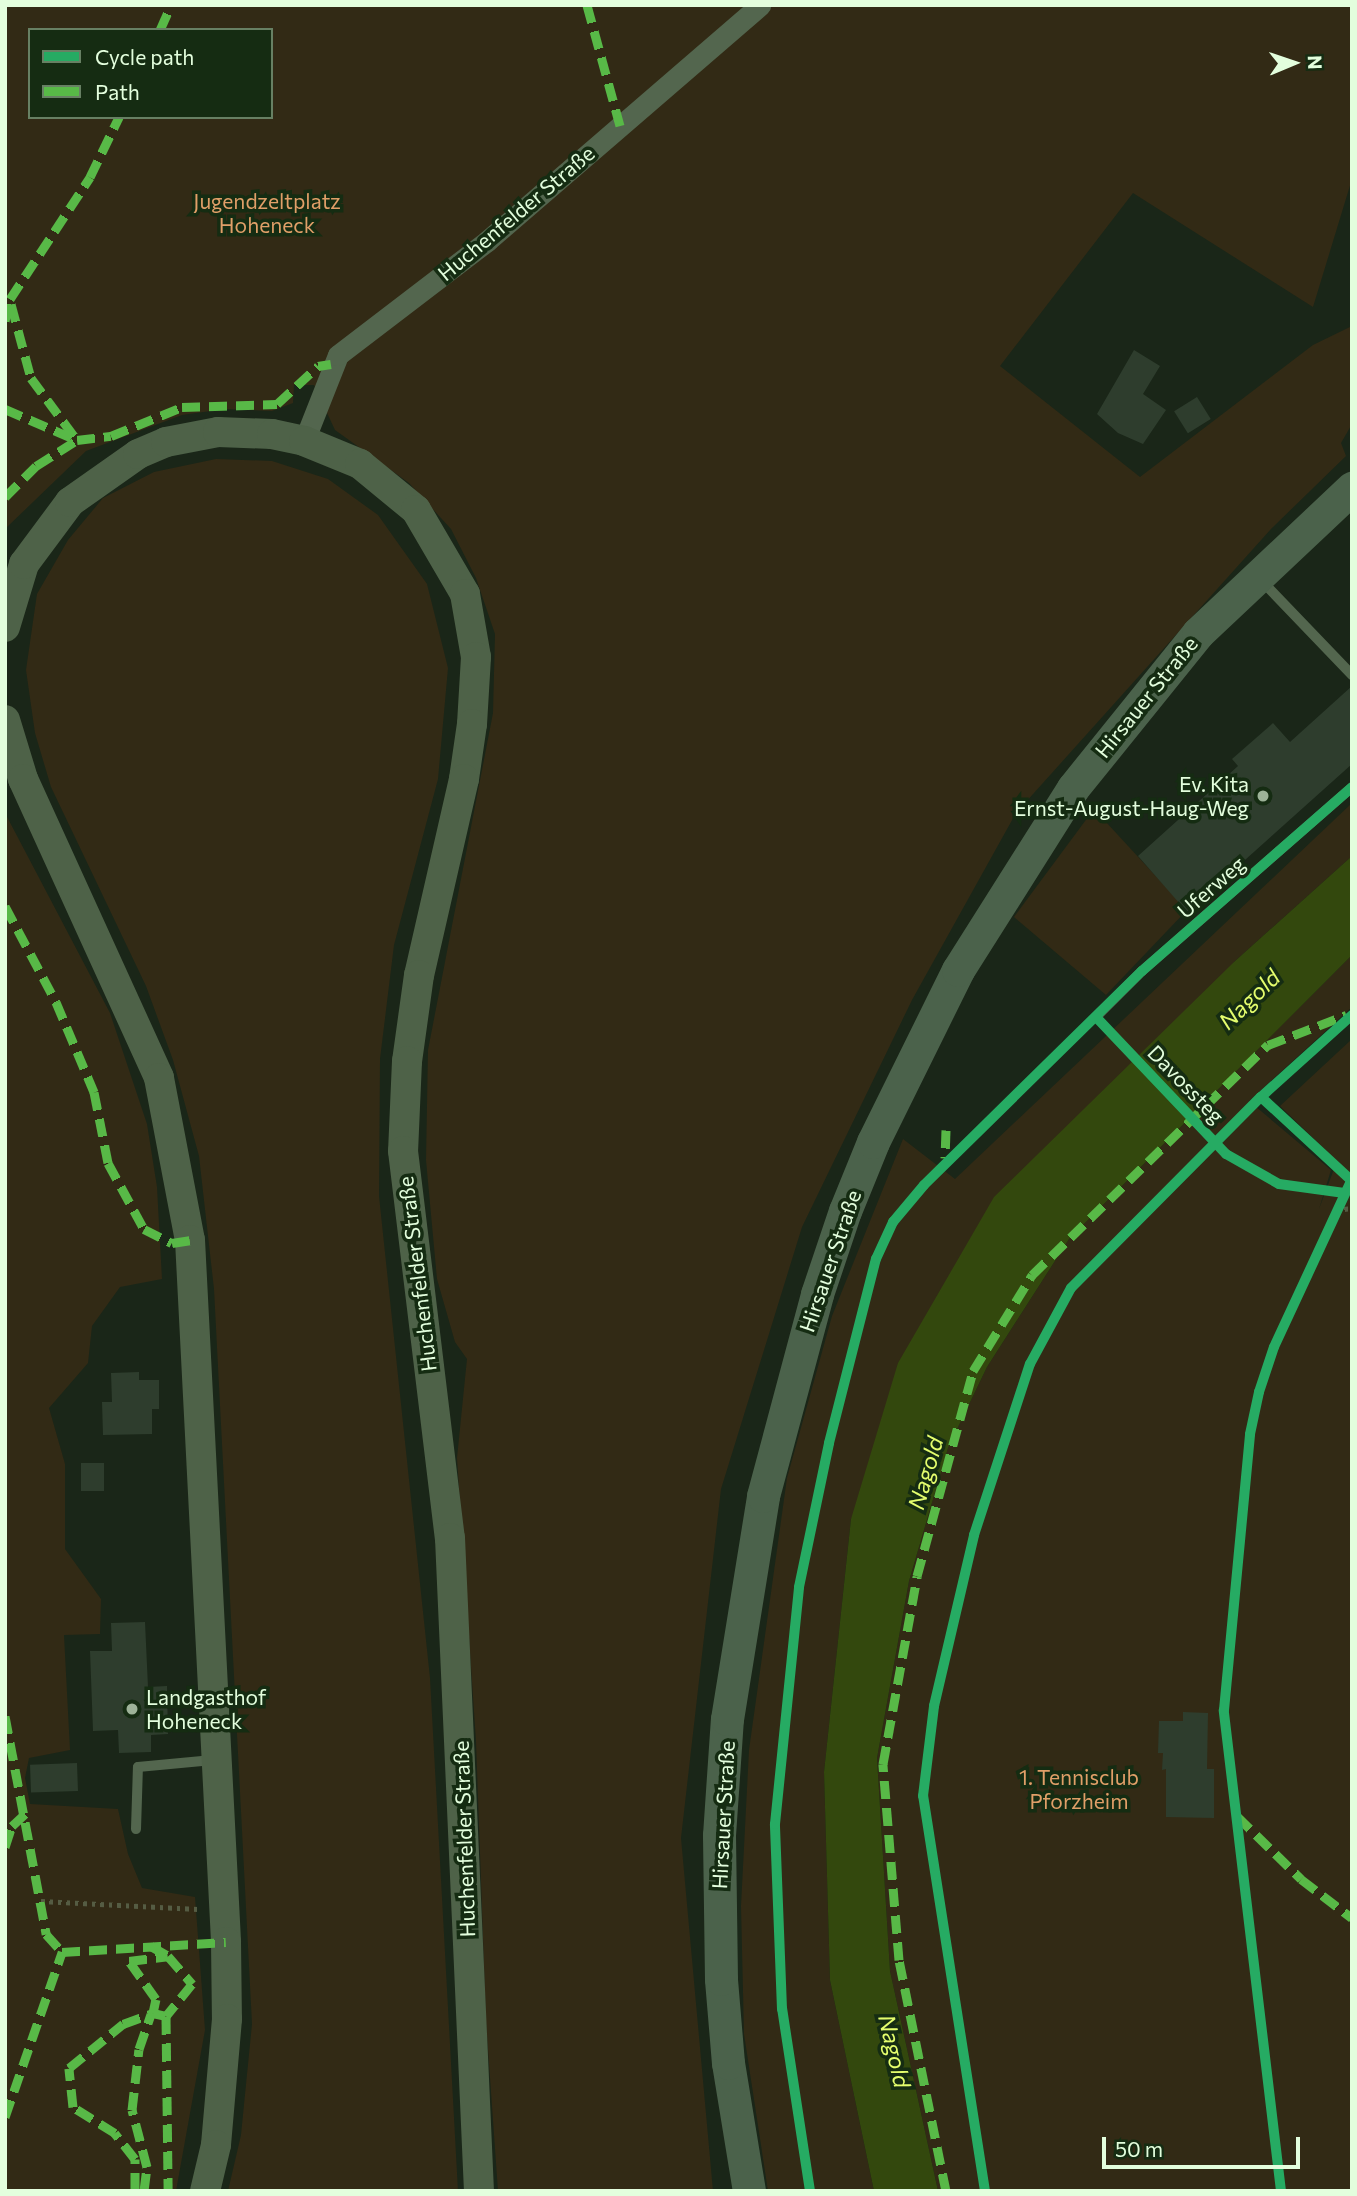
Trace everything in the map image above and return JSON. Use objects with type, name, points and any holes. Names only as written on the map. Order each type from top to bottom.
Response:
[{"type":"main road","name":"Huchenfelder Straße","points":[[5,628],[24,564],[49,525],[114,467],[166,442],[218,432],[272,434],[304,441],[360,464],[416,510],[465,594],[476,657],[464,779],[419,975],[407,1061],[403,1151],[408,1217],[450,1538],[479,2191]]},
{"type":"main road","name":"Hirsauer Straße","points":[[749,2191],[728,2063],[721,1979],[720,1822],[729,1707],[758,1520],[817,1294],[873,1142],[951,981],[997,902],[1120,725],[1256,574],[1352,488]]},
{"type":"main road","points":[[5,720],[23,779],[159,1077],[190,1240],[227,2019],[216,2145],[205,2191]]},
{"type":"street","name":"Huchenfelder Straße","points":[[304,441],[338,355],[487,241],[760,5]]},
{"type":"lane","points":[[1256,574],[1352,675]]},
{"type":"lane","name":"Uferweg","points":[[1096,1017],[1142,971],[1352,787]]},
{"type":"lane","points":[[136,1829],[138,1768],[216,1759]]},
{"type":"path","points":[[1261,1097],[1351,1180]]},
{"type":"path","points":[[1336,1210],[1352,1208]]},
{"type":"path","points":[[41,1901],[223,1912]]},
{"type":"green space","name":"Jugendzeltplatz Hoheneck","points":[[5,5],[1352,5],[1352,179],[1313,307],[1133,193],[1000,366],[1140,477],[1313,345],[1352,326],[1352,424],[1341,443],[1346,456],[1271,529],[1016,813],[912,1000],[802,1227],[721,1489],[681,1838],[713,2191],[498,2191],[486,2021],[476,1741],[457,1458],[467,1359],[455,1342],[437,1279],[426,1160],[428,1050],[493,713],[495,634],[476,578],[451,529],[409,483],[335,430],[314,385],[294,385],[293,403],[272,411],[225,409],[182,415],[86,451],[5,529]]},
{"type":"green space","points":[[216,459],[272,461],[328,479],[378,515],[427,584],[448,668],[438,779],[394,945],[380,1059],[379,1196],[430,1678],[458,2191],[228,2191],[241,2135],[252,2024],[214,1289],[199,1156],[173,1060],[146,986],[51,787],[35,733],[26,670],[37,594],[68,540],[103,498],[154,472]]},
{"type":"green space","points":[[1352,803],[1352,856],[1234,962],[851,1519],[824,1772],[830,1980],[874,2191],[768,2191],[744,2034],[741,1906],[749,1750],[787,1478],[832,1316],[903,1139],[955,1179]]},
{"type":"green space","points":[[1094,809],[1187,910],[1106,995],[1014,917]]},
{"type":"green space","points":[[5,813],[110,1013],[147,1124],[157,1187],[162,1279],[120,1287],[92,1326],[88,1363],[49,1408],[65,1464],[65,1549],[101,1599],[100,1634],[64,1635],[70,1750],[29,1758],[25,1778],[30,1804],[118,1809],[128,1854],[142,1888],[195,1897],[205,2030],[176,2191],[5,2191]]},
{"type":"green space","name":"1. Tennisclub Pforzheim","points":[[1352,955],[1352,1007],[1249,1101],[1331,1170],[1319,1209],[1337,1161],[1280,1106],[1352,1039],[1352,2191],[938,2191],[890,1971],[877,1758],[909,1581],[948,1448],[987,1367],[1069,1239]]},
{"type":"water","name":"Nagold","points":[[1352,856],[1352,955],[1069,1239],[987,1367],[948,1448],[909,1581],[877,1758],[890,1971],[938,2191],[874,2191],[830,1980],[824,1772],[851,1519],[898,1363],[994,1197],[1234,962]]},
{"type":"building","points":[[1134,350],[1160,366],[1143,394],[1166,410],[1143,444],[1118,433],[1097,414]]},
{"type":"building","points":[[1197,397],[1211,419],[1188,433],[1174,411]]},
{"type":"building","points":[[1352,686],[1352,764],[1187,912],[1138,856],[1238,766],[1232,759],[1273,723],[1290,742]]},
{"type":"building","points":[[139,1372],[139,1380],[159,1380],[159,1409],[152,1409],[152,1434],[103,1435],[102,1402],[112,1402],[111,1373]]},
{"type":"building","points":[[81,1463],[104,1463],[104,1491],[81,1491]]},
{"type":"building","points":[[145,1622],[148,1687],[167,1686],[168,1734],[151,1735],[151,1752],[119,1753],[118,1730],[93,1731],[90,1651],[112,1651],[111,1623]]},
{"type":"building","points":[[1183,1712],[1208,1713],[1207,1769],[1214,1769],[1214,1818],[1166,1817],[1166,1769],[1162,1770],[1163,1753],[1158,1753],[1159,1721],[1183,1721]]},
{"type":"building","points":[[77,1763],[78,1791],[31,1793],[30,1765]]},
{"type":"marked path","points":[[161,28],[171,5]]},
{"type":"marked path","points":[[587,5],[620,126]]},
{"type":"marked path","points":[[5,321],[10,299],[90,177],[118,119]]},
{"type":"marked path","points":[[11,304],[31,378],[77,440]]},
{"type":"marked path","points":[[5,497],[36,466],[77,440],[111,436],[182,407],[277,404],[318,366],[331,364]]},
{"type":"marked path","points":[[5,409],[77,440]]},
{"type":"marked path","points":[[5,906],[56,1002],[94,1092],[108,1163],[144,1229],[172,1243],[190,1240]]},
{"type":"marked path","points":[[946,2191],[899,1960],[883,1764],[917,1576],[973,1371],[1032,1275],[1268,1045],[1346,1015]]},
{"type":"marked path","points":[[946,1130],[945,1158],[950,1162]]},
{"type":"marked path","points":[[5,1716],[46,1934],[62,1952]]},
{"type":"marked path","points":[[5,1847],[12,1826],[25,1814]]},
{"type":"marked path","points":[[1237,1816],[1301,1879],[1352,1918]]},
{"type":"marked path","points":[[62,1952],[226,1942]]},
{"type":"marked path","points":[[151,1946],[168,1956],[192,1984],[166,2016],[168,2191]]},
{"type":"marked path","points":[[5,2117],[62,1952]]},
{"type":"marked path","points":[[153,2013],[156,1999],[129,1961],[168,1956]]},
{"type":"marked path","points":[[135,2191],[135,2159],[115,2133],[73,2107],[69,2068],[123,2024],[153,2013],[166,2016]]},
{"type":"marked path","points":[[144,2191],[147,2167],[132,2110],[139,2049],[151,2014]]},
{"type":"cycle path","points":[[810,2191],[782,2009],[775,1824],[799,1587],[829,1443],[876,1259],[893,1222],[924,1185],[1142,971],[1352,787]]},
{"type":"cycle path","name":"Davossteg","points":[[985,2191],[923,1796],[934,1706],[974,1535],[1030,1364],[1071,1288],[1261,1097],[1352,1015]]},
{"type":"cycle path","name":"Davossteg","points":[[1096,1017],[1226,1154],[1279,1184],[1344,1193]]},
{"type":"cycle path","points":[[1261,1097],[1351,1180]]},
{"type":"cycle path","points":[[1281,2191],[1224,1710],[1250,1434],[1259,1392],[1274,1347],[1352,1179]]},
{"type":"place","name":"Ev. Kita Ernst-August-Haug-Weg","points":[[1263,796]]},
{"type":"place","name":"Landgasthof Hoheneck","points":[[132,1709]]}]
